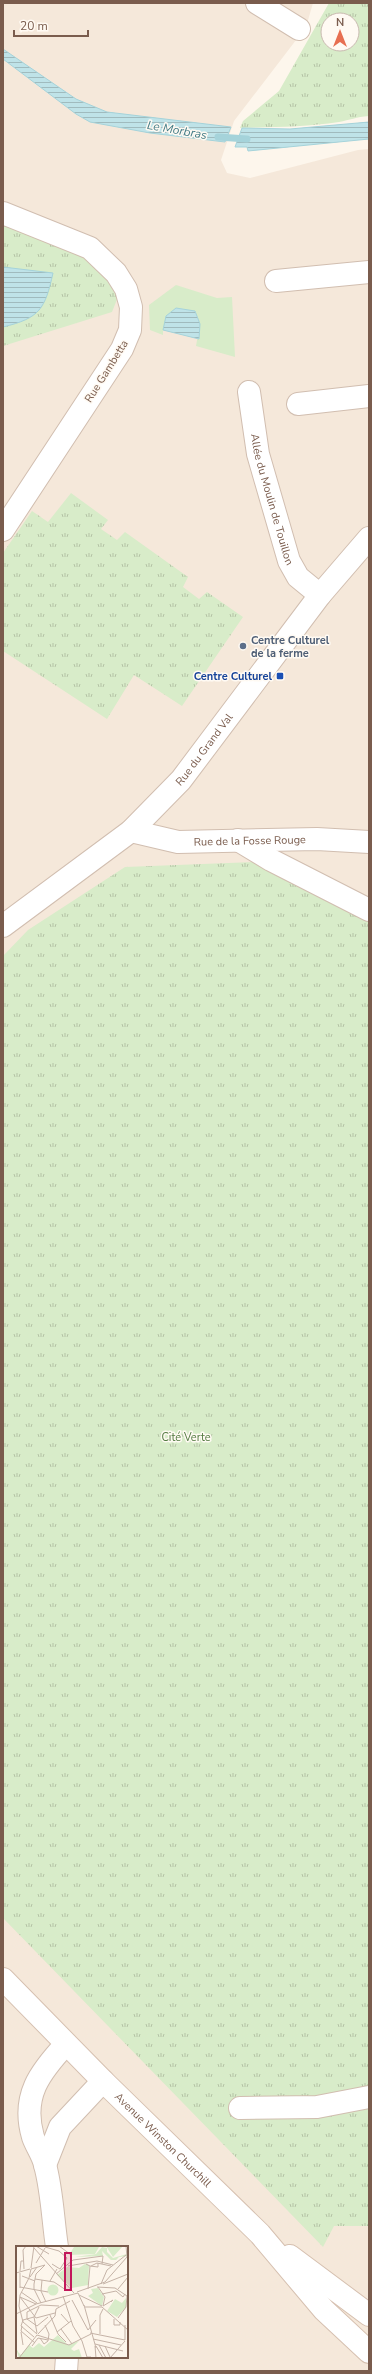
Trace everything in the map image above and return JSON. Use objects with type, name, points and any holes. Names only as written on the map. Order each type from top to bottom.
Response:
[{"type":"street","points":[[257,3],[299,30]]},
{"type":"street","name":"Rue Gambetta","points":[[3,213],[90,248],[116,273],[126,289],[131,307],[130,330],[122,349],[3,530]]},
{"type":"street","points":[[276,281],[369,272]]},
{"type":"street","name":"Allée du Moulin de Touillon","points":[[249,392],[258,454],[289,561],[298,577],[320,595]]},
{"type":"street","points":[[298,404],[369,396]]},
{"type":"street","name":"Rue du Grand Val","points":[[3,926],[131,831],[194,765],[320,595],[369,538]]},
{"type":"street","name":"Rue de la Fosse Rouge","points":[[131,831],[178,842],[317,839],[369,842]]},
{"type":"street","points":[[238,840],[271,860],[369,910]]},
{"type":"street","name":"Avenue Winston Churchill","points":[[3,1978],[103,2081],[260,2234],[324,2310],[369,2352]]},
{"type":"street","points":[[57,2246],[45,2165],[33,2136],[30,2114],[31,2093],[43,2070],[66,2044]]},
{"type":"street","points":[[45,2165],[60,2127],[103,2081]]},
{"type":"street","points":[[240,2108],[317,2107],[369,2097]]},
{"type":"street","name":"Avenue Winston Churchill","points":[[260,2234],[369,2315]]},
{"type":"street","points":[[66,2371],[67,2358]]},
{"type":"shaded area","points":[[3,3],[313,3],[306,27],[234,121],[221,160],[227,173],[250,178],[358,150],[369,149],[369,2371],[3,2371]]},
{"type":"green space","points":[[329,3],[369,3],[369,116],[314,125],[240,128],[243,121],[279,91],[320,19],[320,52],[360,52],[360,12],[324,12]]},
{"type":"green space","points":[[3,224],[85,256],[120,292],[112,312],[3,346]]},
{"type":"green space","points":[[176,285],[217,298],[232,297],[235,357],[196,346],[200,324],[195,311],[163,330],[163,335],[150,330],[149,305]]},
{"type":"green space","points":[[71,493],[108,520],[101,529],[117,540],[125,532],[188,577],[183,587],[199,599],[207,592],[243,617],[182,706],[134,675],[107,719],[3,651],[3,553],[32,511],[48,522]]},
{"type":"green space","name":"Cité Verte","points":[[254,862],[369,916],[369,2226],[334,2226],[323,2247],[3,1918],[3,956],[28,930],[125,867]]},
{"type":"water","points":[[3,49],[76,99],[107,112],[231,127],[225,142],[150,133],[90,122],[76,114],[3,59]]},
{"type":"water","points":[[369,122],[369,139],[248,151],[247,147],[235,147],[242,128],[290,129]]},
{"type":"water","points":[[3,267],[53,273],[47,295],[39,310],[25,320],[3,327]]},
{"type":"water","points":[[176,308],[195,311],[200,324],[199,339],[163,330],[166,316]]},
{"type":"waterway","name":"Le Morbras","points":[[218,137],[247,139]]},
{"type":"place","name":"Centre Culturel de la ferme","points":[[243,646]]},
{"type":"place","name":"Centre Culturel","points":[[280,676]]}]
